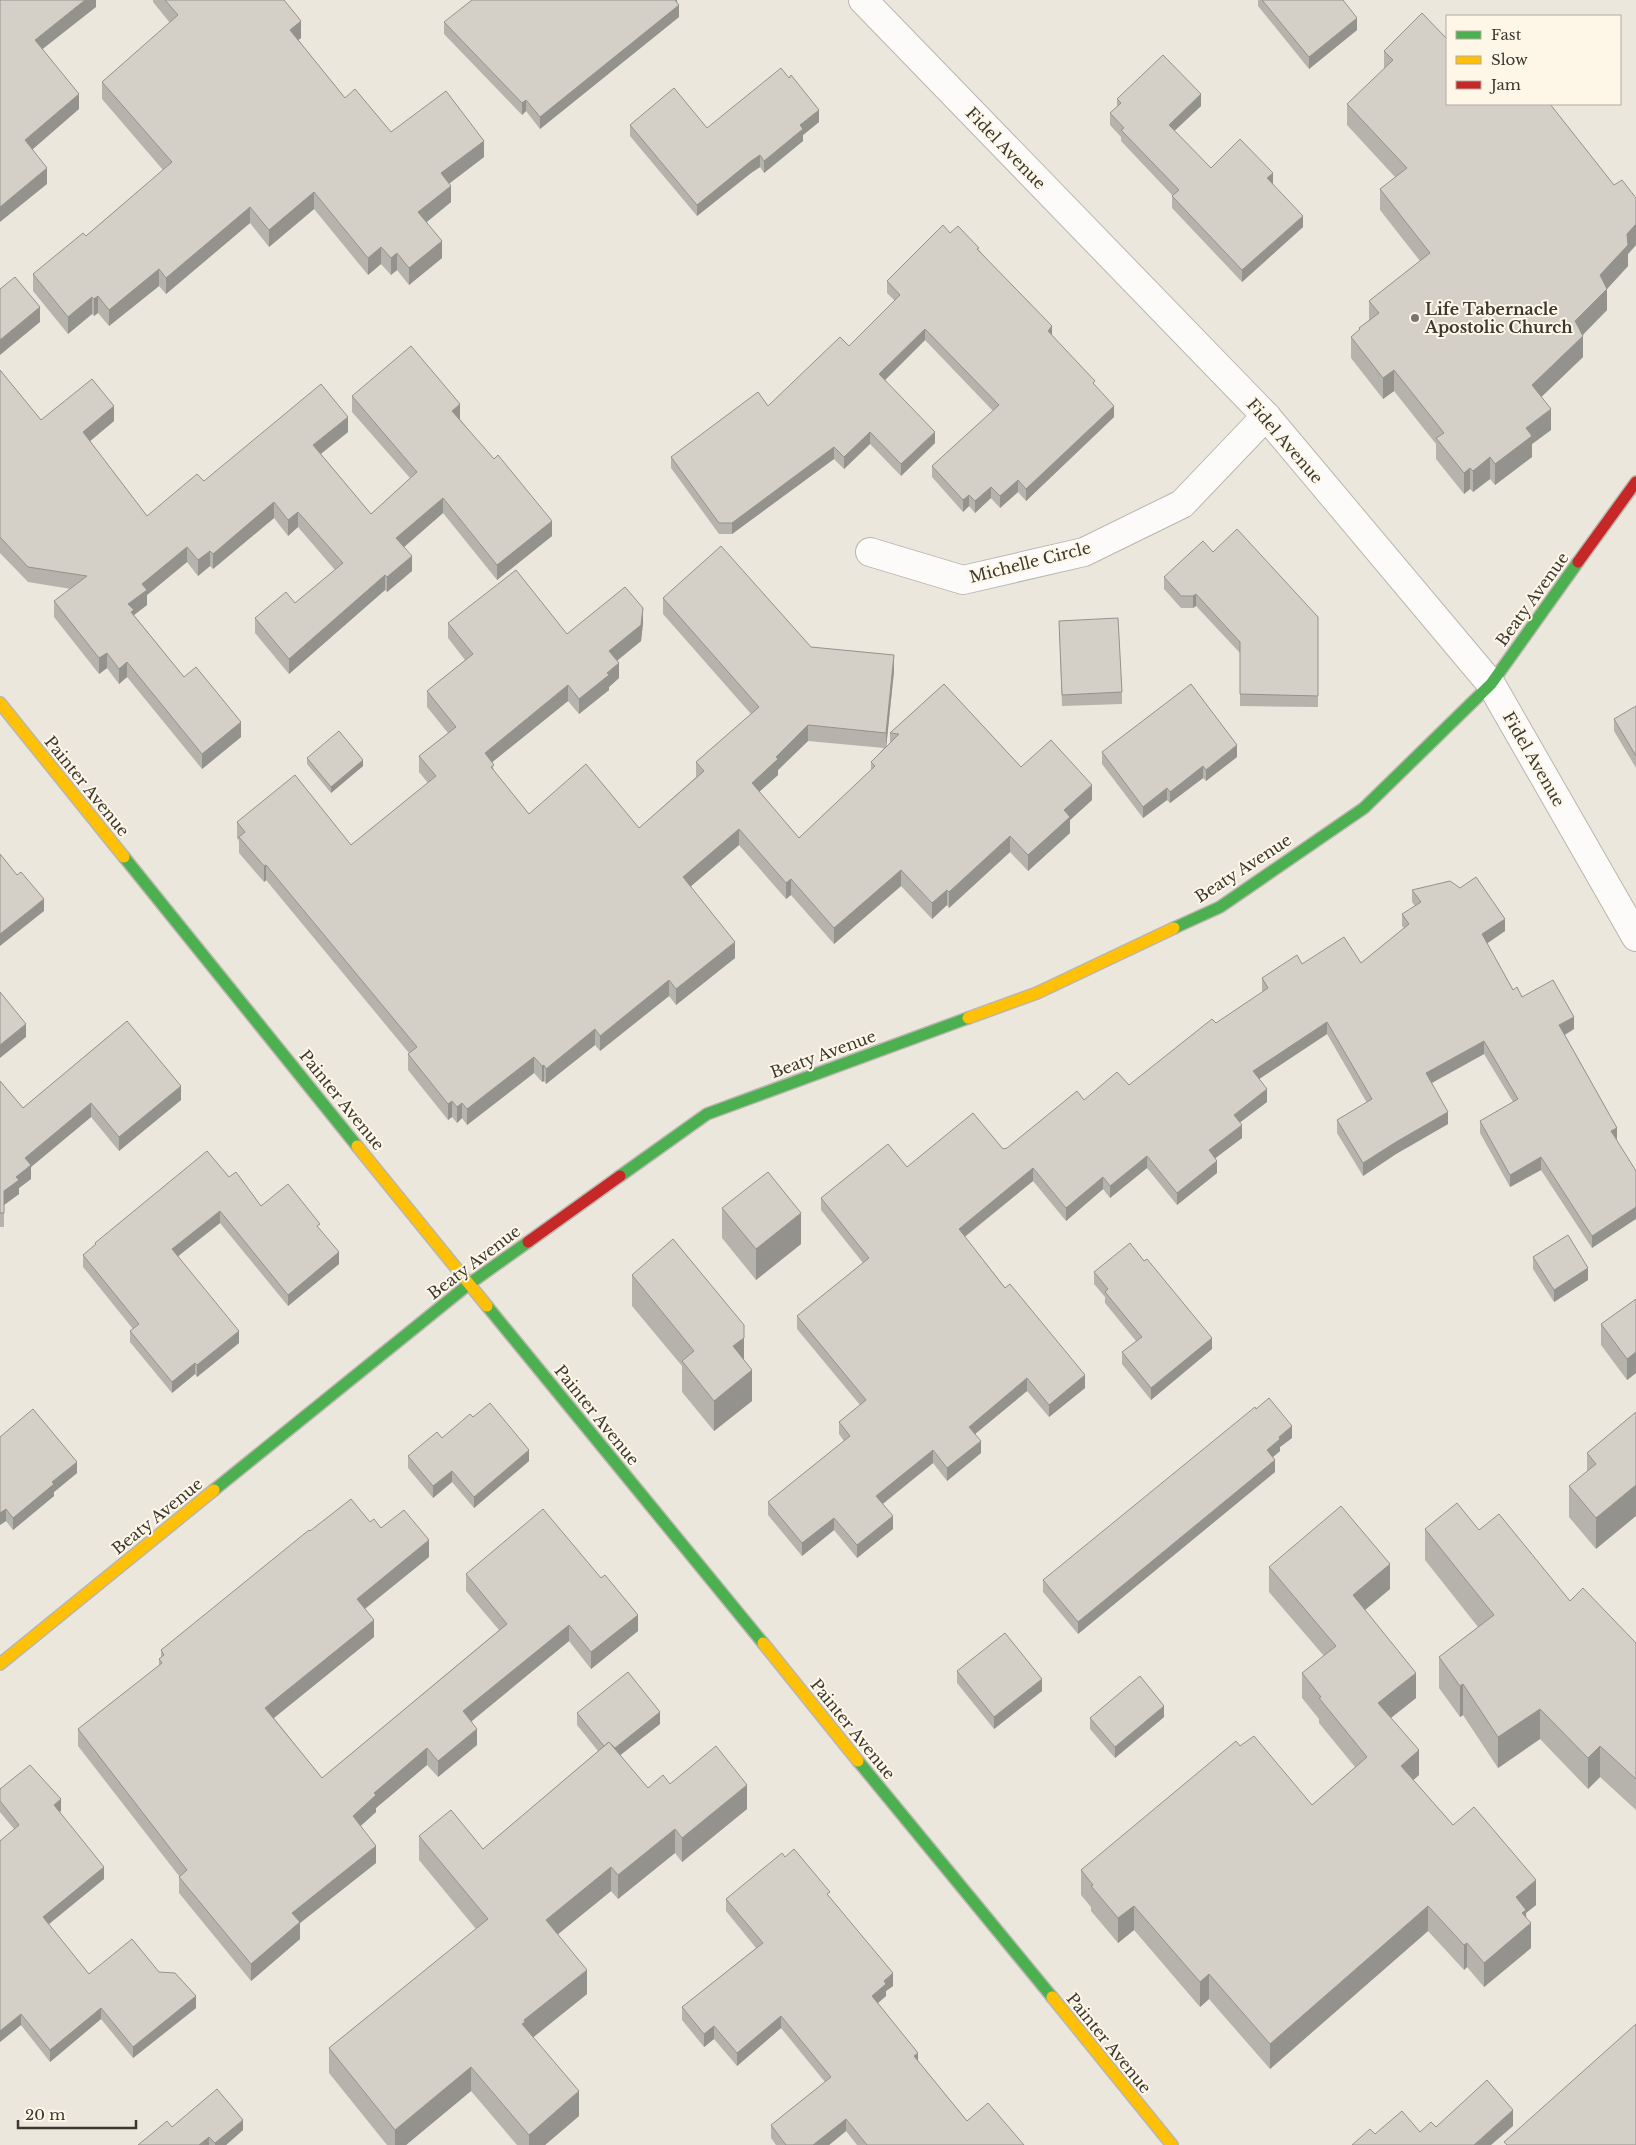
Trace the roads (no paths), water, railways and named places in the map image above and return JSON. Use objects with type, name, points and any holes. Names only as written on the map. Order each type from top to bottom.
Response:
[{"type":"street","name":"Fidel Avenue","points":[[863,0],[1266,416],[1491,684],[1636,937]]},
{"type":"street","name":"Michelle Circle","points":[[870,552],[963,580],[1084,552],[1182,504],[1266,416]]},
{"type":"street","name":"Beaty Avenue","points":[[0,1664],[469,1284],[707,1114],[1037,993],[1220,907],[1364,808],[1491,684],[1636,482]]},
{"type":"street","name":"Painter Avenue","points":[[0,703],[469,1284],[1172,2145]]},
{"type":"place","name":"Life Tabernacle Apostolic Church","points":[[1415,318]]}]
